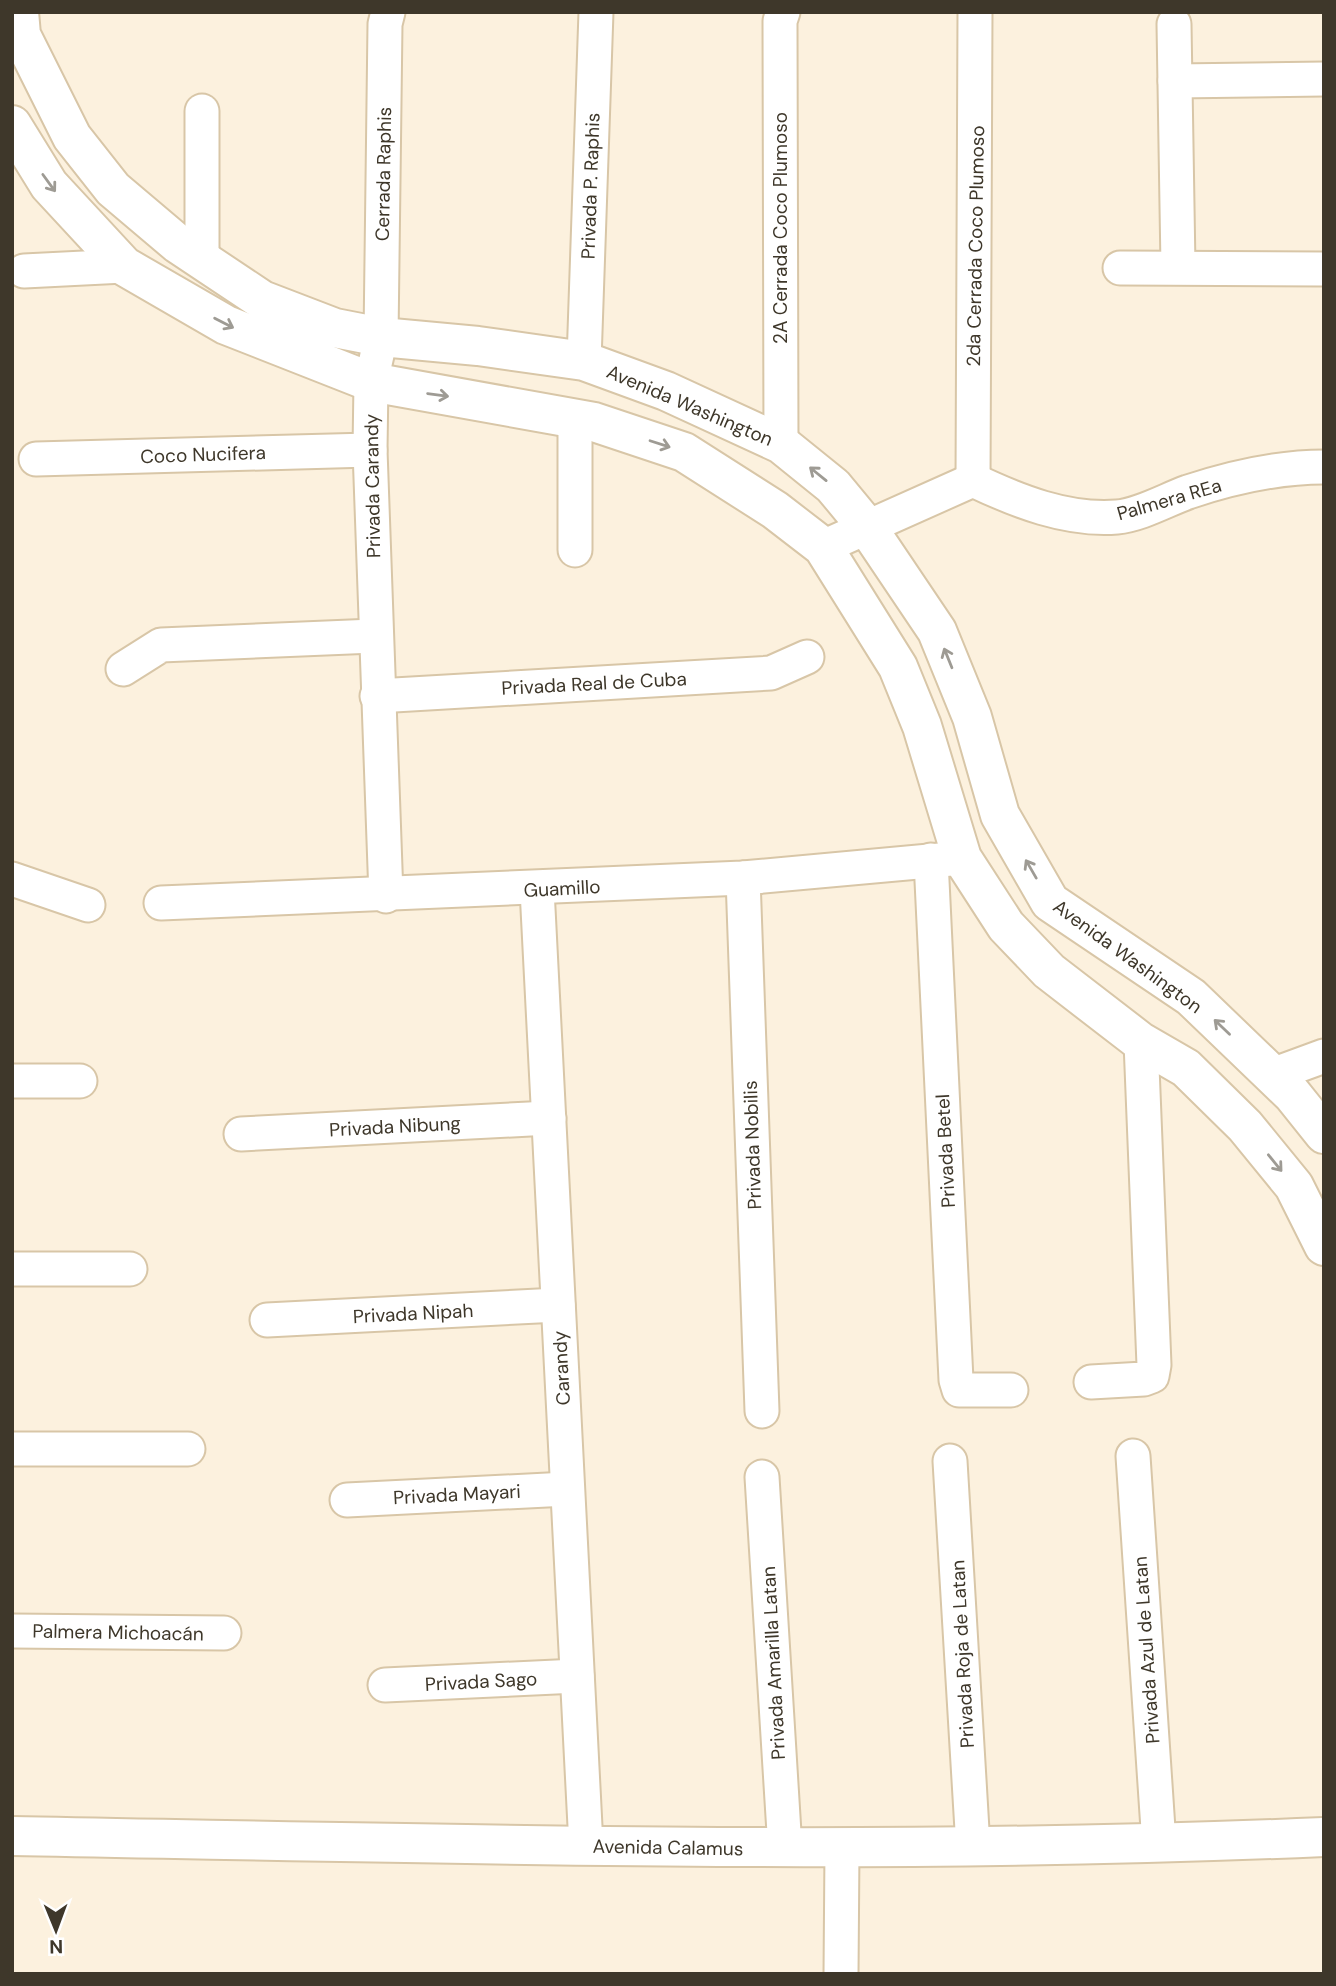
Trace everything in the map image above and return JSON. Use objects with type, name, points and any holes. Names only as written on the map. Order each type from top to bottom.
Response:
[{"type":"main road","name":"Avenida Washington","points":[[19,12],[22,35],[72,137],[113,189],[202,260],[262,300],[335,328],[381,337],[584,360],[666,391],[781,444],[833,486],[867,527],[937,631],[972,717],[1000,815],[1050,902],[1191,996],[1292,1094],[1324,1135]]},
{"type":"main road","points":[[12,125],[49,185],[124,266],[226,325],[371,382],[413,392],[575,417],[684,452],[775,510],[822,547],[898,667],[922,726],[946,859],[1049,971],[1141,1042],[1186,1068],[1245,1126],[1294,1186],[1324,1246]]},
{"type":"main road","name":"Avenida Calamus","points":[[12,1836],[785,1849],[1159,1844],[1324,1837]]},
{"type":"street","name":"Cerrada Raphis","points":[[381,337],[385,24],[388,12]]},
{"type":"street","name":"Privada P. Raphis","points":[[584,360],[596,12]]},
{"type":"street","name":"2da Cerrada Coco Plumoso","points":[[973,480],[975,12]]},
{"type":"street","name":"2A Cerrada Coco Plumoso","points":[[781,444],[782,13]]},
{"type":"street","points":[[1174,24],[1178,266]]},
{"type":"street","points":[[1175,81],[1324,79]]},
{"type":"street","points":[[202,111],[202,260]]},
{"type":"street","points":[[24,271],[124,266]]},
{"type":"street","points":[[1120,268],[1324,268]]},
{"type":"street","name":"Privada Carandy","points":[[381,337],[371,382],[370,450],[374,636],[386,896]]},
{"type":"street","points":[[575,417],[575,550]]},
{"type":"street","name":"Coco Nucifera","points":[[36,459],[370,450]]},
{"type":"street","name":"Palmera REa","points":[[973,480],[999,493],[1065,514],[1118,517],[1192,491],[1293,467],[1324,467]]},
{"type":"street","points":[[822,547],[973,480]]},
{"type":"street","points":[[123,669],[161,645],[374,636]]},
{"type":"street","name":"Privada Real de Cuba","points":[[377,696],[771,673],[807,657]]},
{"type":"street","name":"Guamillo","points":[[161,903],[386,896],[743,878],[946,859]]},
{"type":"street","name":"Privada Betel","points":[[946,859],[956,1380],[959,1390],[967,1392],[1011,1390]]},
{"type":"street","name":"Privada Nobilis","points":[[743,878],[762,1411]]},
{"type":"street","points":[[12,879],[88,905]]},
{"type":"street","name":"Carandy","points":[[537,889],[586,1846]]},
{"type":"street","points":[[1091,1381],[1144,1380],[1152,1376],[1154,1365],[1141,1042]]},
{"type":"street","points":[[1272,1074],[1324,1056]]},
{"type":"street","points":[[12,1081],[80,1081]]},
{"type":"street","name":"Privada Nibung","points":[[241,1134],[549,1118]]},
{"type":"street","points":[[12,1269],[130,1269]]},
{"type":"street","name":"Privada Nipah","points":[[267,1320],[558,1305]]},
{"type":"street","points":[[12,1449],[188,1450]]},
{"type":"street","name":"Privada Azul de Latan","points":[[1133,1456],[1159,1844]]},
{"type":"street","name":"Privada Roja de Latan","points":[[950,1461],[973,1847]]},
{"type":"street","name":"Privada Amarilla Latan","points":[[762,1477],[785,1849]]},
{"type":"street","name":"Privada Mayari","points":[[347,1500],[567,1489]]},
{"type":"street","name":"Palmera Michoacán","points":[[12,1631],[224,1633]]},
{"type":"street","name":"Privada Sago","points":[[385,1685],[577,1676]]},
{"type":"street","points":[[841,1974],[842,1849]]}]
